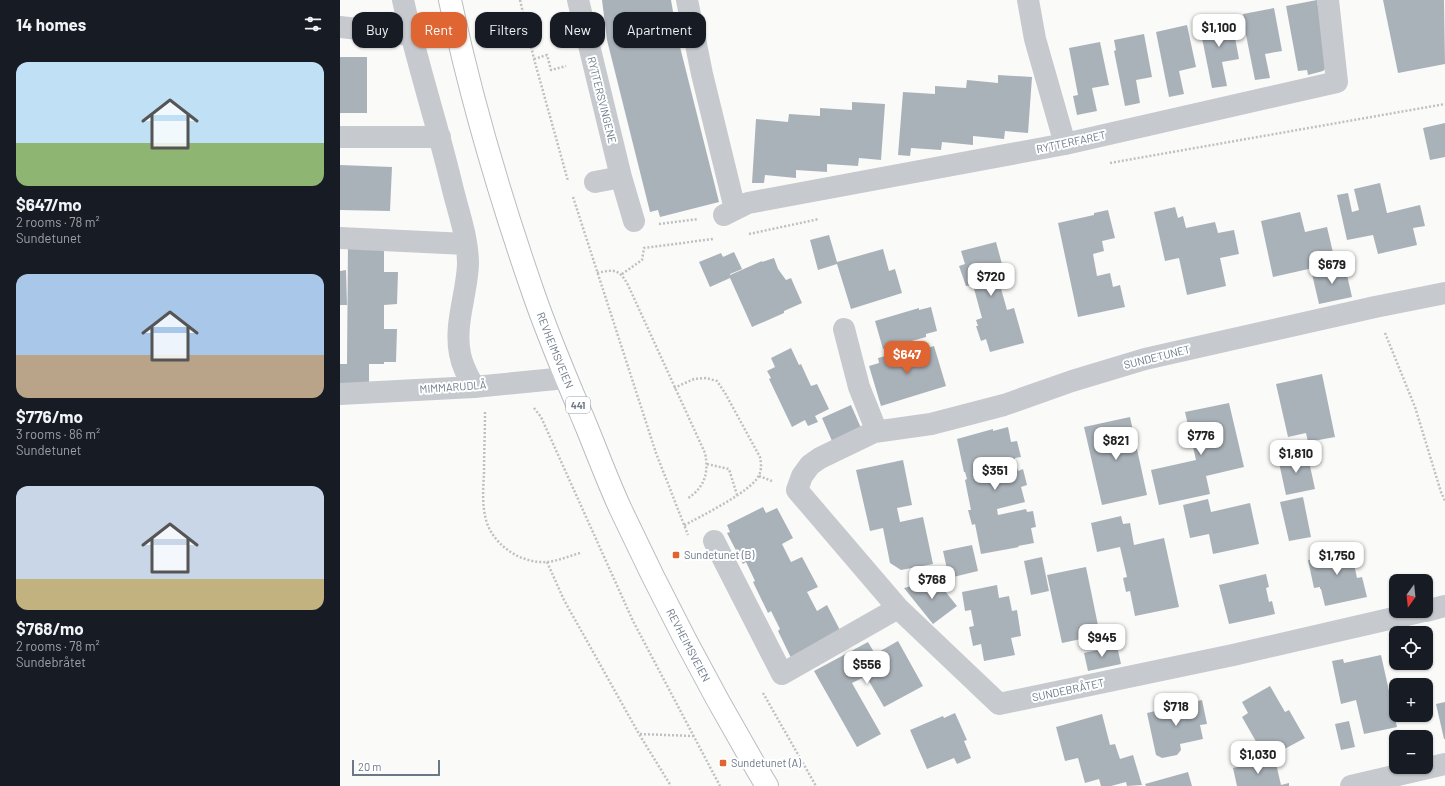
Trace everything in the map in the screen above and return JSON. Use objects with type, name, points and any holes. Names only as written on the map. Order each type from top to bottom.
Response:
[{"type":"main road","name":"REVHEIMSVEIEN","points":[[450,0],[470,84],[490,157],[533,293],[566,378],[621,509],[658,587],[710,687],[767,786]]},
{"type":"street","points":[[340,27],[411,35],[403,0]]},
{"type":"street","name":"RYTTERSVINGENE","points":[[578,0],[621,177],[634,221]]},
{"type":"street","points":[[687,0],[730,212]]},
{"type":"street","points":[[1028,0],[1036,39],[1065,144]]},
{"type":"street","name":"RYTTERFARET","points":[[730,212],[748,203],[1065,144],[1337,82],[1328,0]]},
{"type":"street","points":[[415,48],[440,137],[466,244],[468,262],[467,283],[458,334],[461,360],[464,370],[474,387]]},
{"type":"street","points":[[340,137],[440,137]]},
{"type":"street","points":[[595,182],[621,177]]},
{"type":"street","points":[[340,238],[466,244]]},
{"type":"street","name":"SUNDETUNET","points":[[797,490],[802,476],[815,461],[874,432],[930,424],[1004,405],[1072,381],[1145,359],[1375,307],[1445,293]]},
{"type":"street","points":[[844,329],[859,387],[873,422],[874,432]]},
{"type":"street","name":"MIMMARUDLÅ","points":[[340,394],[474,387],[566,378]]},
{"type":"street","name":"SUNDEBRÅTET","points":[[797,490],[898,608],[999,704],[1233,655],[1394,618]]},
{"type":"street","points":[[714,541],[782,674],[898,608]]},
{"type":"street","name":"SUNDEBRÅTET","points":[[1433,609],[1445,606]]},
{"type":"street","points":[[1351,786],[1354,784],[1445,764]]},
{"type":"path","points":[[520,0],[534,59],[570,186]]},
{"type":"path","points":[[534,59],[547,55],[551,70]]},
{"type":"path","points":[[572,193],[656,453],[688,537]]},
{"type":"path","points":[[634,221],[643,227],[730,212]]},
{"type":"path","points":[[597,273],[616,270],[622,274],[705,453],[707,464],[706,476],[701,486],[687,499]]},
{"type":"path","points":[[1375,307],[1415,407],[1445,501]]},
{"type":"path","points":[[674,388],[694,379],[706,378],[717,381],[760,457],[762,466],[759,476],[753,484],[737,495],[683,526]]},
{"type":"path","points":[[474,387],[485,408],[483,503],[486,521],[496,538],[508,550],[523,558],[536,562],[547,562],[580,553]]},
{"type":"path","points":[[530,407],[535,409],[541,417],[633,621],[720,786]]},
{"type":"path","points":[[707,464],[729,469],[737,495]]},
{"type":"path","points":[[547,562],[564,600],[671,786]]},
{"type":"path","points":[[761,690],[816,786]]},
{"type":"path","points":[[640,734],[693,736]]},
{"type":"building","points":[[602,0],[671,0],[673,12],[613,12],[613,48],[680,48],[719,202],[660,217],[658,210],[650,212],[607,40],[605,12],[604,12]]},
{"type":"building","points":[[1317,0],[1327,67],[1323,71],[1308,75],[1307,70],[1298,71],[1286,6]]},
{"type":"building","points":[[1383,0],[1444,0],[1445,64],[1398,73]]},
{"type":"building","points":[[1274,8],[1282,51],[1265,54],[1270,78],[1255,80],[1243,14]]},
{"type":"building","points":[[1231,17],[1239,59],[1222,62],[1227,86],[1212,88],[1199,23]]},
{"type":"building","points":[[1187,25],[1196,67],[1179,71],[1184,94],[1169,97],[1156,32]]},
{"type":"building","points":[[1144,34],[1152,77],[1136,80],[1140,103],[1125,106],[1114,51],[1116,50],[1114,40]]},
{"type":"building","points":[[1100,42],[1109,85],[1092,88],[1097,111],[1077,115],[1073,96],[1078,95],[1069,48]]},
{"type":"building","points":[[340,57],[367,57],[367,113],[340,113]]},
{"type":"building","points":[[998,75],[1032,77],[1028,133],[1005,131],[1004,139],[973,136],[973,145],[942,142],[941,150],[911,148],[910,156],[898,155],[903,92],[935,94],[935,86],[966,88],[967,80],[998,83]]},
{"type":"building","points":[[852,102],[885,104],[881,160],[859,158],[858,166],[827,164],[827,172],[796,170],[796,178],[765,175],[764,183],[752,183],[756,119],[788,122],[789,114],[820,116],[820,108],[852,110]]},
{"type":"building","points":[[1445,123],[1445,157],[1430,160],[1423,128]]},
{"type":"building","points":[[340,165],[392,167],[390,211],[340,210]]},
{"type":"building","points":[[1380,183],[1387,213],[1420,205],[1425,226],[1413,228],[1417,245],[1378,254],[1373,235],[1347,240],[1337,195],[1348,193],[1352,212],[1359,210],[1354,189]]},
{"type":"building","points":[[1175,207],[1178,218],[1183,216],[1186,228],[1215,222],[1218,233],[1234,230],[1239,254],[1220,258],[1226,286],[1187,295],[1179,258],[1165,261],[1154,212]]},
{"type":"building","points":[[1108,210],[1115,238],[1102,241],[1104,251],[1093,254],[1097,276],[1110,273],[1113,287],[1120,285],[1125,307],[1078,317],[1058,223],[1094,215],[1094,213]]},
{"type":"building","points":[[1300,212],[1305,232],[1327,227],[1335,261],[1312,266],[1313,268],[1273,277],[1261,221]]},
{"type":"building","points":[[829,235],[837,262],[883,249],[889,271],[895,269],[902,293],[851,309],[837,264],[818,270],[810,240]]},
{"type":"building","points":[[996,242],[1005,275],[998,278],[1007,310],[1014,308],[1024,343],[990,352],[986,339],[981,341],[976,326],[978,326],[976,320],[982,318],[973,285],[966,286],[959,266],[965,264],[961,251]]},
{"type":"building","points":[[348,244],[384,244],[384,272],[398,272],[397,304],[384,305],[384,329],[397,329],[396,362],[369,364],[369,390],[340,389],[340,364],[347,364]]},
{"type":"building","points":[[734,252],[742,269],[730,275],[762,261],[774,258],[778,269],[786,280],[791,278],[802,303],[784,311],[784,313],[752,327],[730,278],[710,287],[699,262],[721,253],[723,257]]},
{"type":"building","points":[[1345,266],[1352,297],[1319,304],[1312,274]]},
{"type":"building","points":[[346,270],[347,305],[340,305],[340,271]]},
{"type":"building","points":[[931,307],[937,331],[926,334],[926,337],[883,349],[875,321],[919,308],[919,310]]},
{"type":"building","points":[[934,346],[946,386],[881,406],[869,366],[879,363],[878,358],[896,353],[898,357]]},
{"type":"building","points":[[791,348],[799,365],[801,364],[811,386],[817,384],[829,409],[815,416],[818,422],[808,426],[805,420],[792,427],[769,379],[771,378],[767,371],[775,367],[771,358]]},
{"type":"building","points":[[1322,374],[1335,437],[1308,442],[1306,433],[1288,437],[1276,384]]},
{"type":"building","points":[[1229,403],[1244,467],[1206,476],[1210,494],[1159,505],[1151,470],[1196,460],[1185,412]]},
{"type":"building","points":[[851,405],[861,428],[832,441],[822,418]]},
{"type":"building","points":[[1130,417],[1147,495],[1102,505],[1084,427]]},
{"type":"building","points":[[1008,427],[1011,442],[1017,441],[1021,457],[1015,458],[1015,461],[996,465],[997,472],[1017,468],[1018,471],[1023,469],[1027,485],[1021,487],[1025,502],[997,509],[998,515],[1026,509],[1027,512],[1033,511],[1036,527],[1031,528],[1034,543],[981,554],[975,524],[972,525],[968,510],[971,510],[965,480],[967,479],[964,472],[957,439],[993,429],[993,431]]},
{"type":"building","points":[[1307,452],[1315,489],[1286,495],[1278,458]]},
{"type":"building","points":[[903,460],[912,505],[897,508],[900,522],[923,517],[933,564],[901,570],[890,563],[883,528],[870,531],[856,470]]},
{"type":"building","points":[[1303,497],[1311,537],[1289,541],[1280,502]]},
{"type":"building","points":[[1208,499],[1211,512],[1250,503],[1259,544],[1213,554],[1209,534],[1190,538],[1183,505]]},
{"type":"building","points":[[763,507],[766,513],[777,508],[793,538],[782,544],[791,562],[802,557],[818,587],[807,592],[817,611],[827,605],[843,636],[793,662],[778,631],[780,629],[771,611],[768,613],[753,582],[755,581],[746,562],[743,564],[727,533],[730,532],[727,525]]},
{"type":"building","points":[[1121,516],[1123,524],[1130,523],[1134,545],[1164,538],[1179,607],[1135,616],[1130,591],[1126,592],[1123,578],[1127,577],[1120,547],[1097,552],[1091,523]]},
{"type":"building","points":[[972,545],[978,571],[949,578],[943,551]]},
{"type":"building","points":[[1350,545],[1357,578],[1362,577],[1367,597],[1325,606],[1320,587],[1314,588],[1308,560],[1314,559],[1312,553]]},
{"type":"building","points":[[1042,557],[1049,591],[1031,595],[1024,561]]},
{"type":"building","points":[[1086,567],[1100,635],[1062,643],[1047,575]]},
{"type":"building","points":[[1266,574],[1269,587],[1266,588],[1269,602],[1272,601],[1275,614],[1229,624],[1219,585]]},
{"type":"building","points":[[936,580],[957,606],[933,624],[904,588]]},
{"type":"building","points":[[997,585],[999,598],[1009,596],[1012,611],[1017,610],[1021,636],[1011,638],[1015,655],[984,661],[981,644],[973,646],[969,627],[974,626],[971,610],[965,611],[962,592]]},
{"type":"building","points":[[898,641],[923,686],[884,707],[866,676],[852,683],[881,734],[857,747],[814,671],[868,642],[875,654]]},
{"type":"building","points":[[1117,646],[1121,664],[1088,671],[1084,653]]},
{"type":"building","points":[[1381,655],[1389,691],[1389,722],[1396,722],[1397,727],[1364,734],[1356,700],[1341,704],[1332,661],[1343,659],[1344,663]]},
{"type":"building","points":[[1270,686],[1285,712],[1289,710],[1305,738],[1266,759],[1242,717],[1248,713],[1242,702]]},
{"type":"building","points":[[1202,700],[1207,724],[1200,725],[1203,739],[1180,744],[1181,750],[1177,755],[1162,758],[1156,755],[1147,713]]},
{"type":"building","points":[[1445,702],[1445,739],[1444,739],[1436,704]]},
{"type":"building","points":[[955,713],[967,740],[964,741],[971,758],[957,764],[954,758],[927,769],[910,730],[943,716],[944,718]]},
{"type":"building","points":[[1102,714],[1110,745],[1115,744],[1120,759],[1133,755],[1142,785],[1127,786],[1126,782],[1111,786],[1101,786],[1099,779],[1085,783],[1078,758],[1065,761],[1056,727]]},
{"type":"building","points":[[1349,721],[1355,747],[1341,750],[1335,724]]},
{"type":"building","points":[[1275,759],[1281,785],[1289,783],[1289,786],[1237,786],[1233,768]]},
{"type":"building","points":[[1188,772],[1192,786],[1146,786],[1145,784]]},
{"type":"place","name":"Sundetunet (B)","points":[[676,555]]},
{"type":"place","name":"Sundetunet (A)","points":[[723,763]]}]
